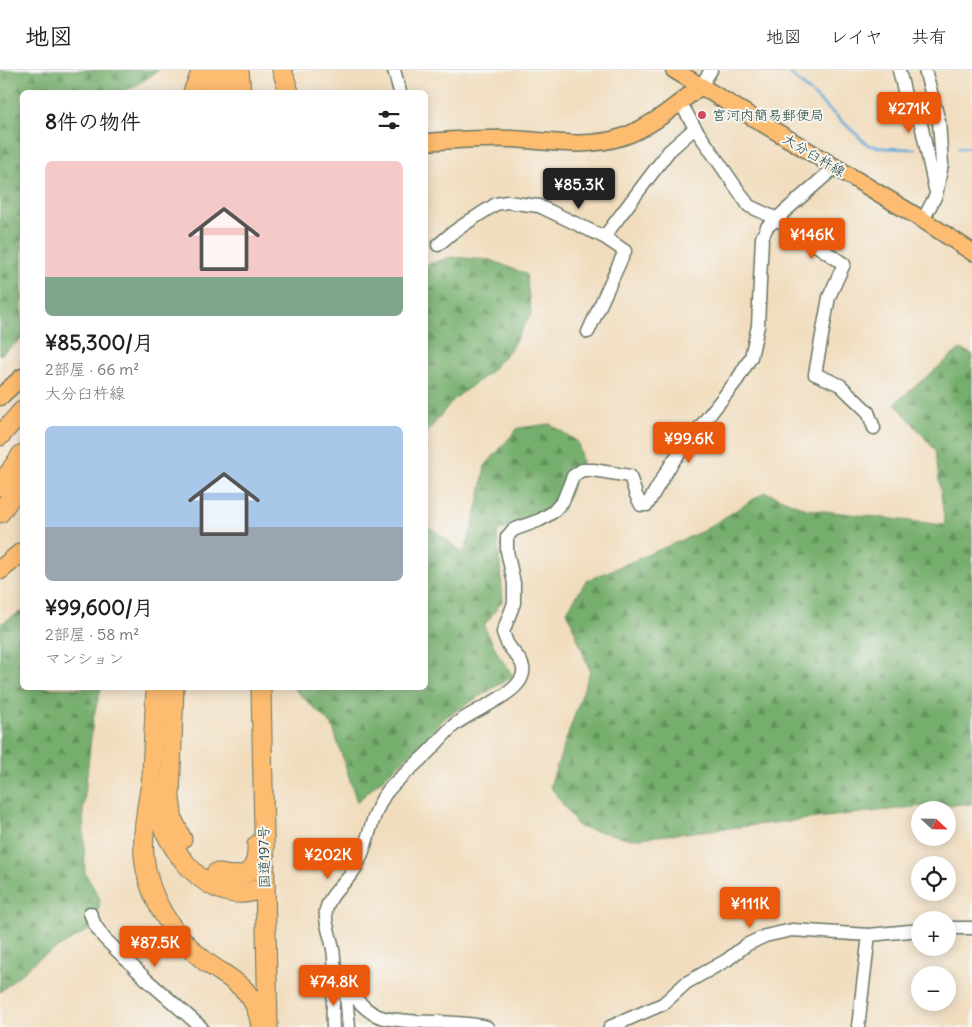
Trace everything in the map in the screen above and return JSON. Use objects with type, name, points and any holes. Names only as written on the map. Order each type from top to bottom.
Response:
[{"type":"highway","points":[[194,90],[202,70]]},
{"type":"highway","points":[[207,90],[215,70]]},
{"type":"highway","points":[[214,90],[215,70]]},
{"type":"highway","points":[[224,90],[232,70]]},
{"type":"highway","points":[[228,90],[232,70]]},
{"type":"highway","points":[[239,70],[241,90]]},
{"type":"highway","points":[[282,70],[288,90]]},
{"type":"highway","points":[[0,436],[20,414]]},
{"type":"highway","points":[[0,486],[20,457]]},
{"type":"highway","points":[[0,513],[20,484]]},
{"type":"highway","points":[[0,570],[20,554]]},
{"type":"highway","points":[[156,690],[152,776],[153,796],[161,822],[181,857],[198,875],[214,887],[233,892],[250,892],[265,886]]},
{"type":"highway","points":[[174,690],[170,798],[171,811],[182,839],[197,858],[216,873],[226,878],[250,881],[265,886]]},
{"type":"highway","name":"国道197号","points":[[261,690],[268,1027]]},
{"type":"highway","points":[[216,873],[234,877],[242,875],[253,868],[256,862],[256,776],[262,712]]},
{"type":"highway","points":[[152,776],[145,821],[144,856],[155,899],[169,924],[188,946],[236,981],[250,994],[258,1013],[261,1027]]},
{"type":"main road","name":"大分臼杵線","points":[[674,70],[923,220],[972,252]]},
{"type":"main road","points":[[428,142],[499,139],[579,144],[600,142],[623,137],[658,120],[701,86]]},
{"type":"main road","points":[[0,397],[20,378]]},
{"type":"street","points":[[394,70],[399,90]]},
{"type":"street","points":[[701,86],[711,70]]},
{"type":"street","points":[[899,70],[905,95],[920,124],[936,195]]},
{"type":"street","points":[[923,220],[936,195],[942,164],[939,121],[924,70]]},
{"type":"street","points":[[680,102],[695,128],[749,206],[775,218],[844,264],[828,297],[815,374],[840,385],[868,412],[874,428]]},
{"type":"street","points":[[604,237],[670,152],[695,128]]},
{"type":"street","points":[[333,1027],[331,1009],[335,967],[325,913],[329,901],[347,882],[357,866],[384,797],[410,768],[422,759],[457,722],[501,697],[522,678],[524,667],[522,661],[508,643],[503,632],[514,603],[514,583],[507,551],[507,537],[513,530],[540,520],[553,512],[563,501],[572,476],[582,470],[630,476],[636,495],[642,505],[647,505],[674,460],[737,380],[751,357],[758,326],[762,238],[767,227],[834,168]]},
{"type":"street","points":[[438,245],[452,233],[496,204],[507,202],[539,206],[604,237],[625,252],[588,332]]},
{"type":"street","points":[[90,913],[94,924],[104,938],[147,980],[199,1026]]},
{"type":"street","points":[[956,928],[972,928]]},
{"type":"street","points":[[610,1027],[664,1004],[686,983],[765,936],[792,930],[869,935],[911,931]]},
{"type":"street","points":[[858,1027],[869,935]]},
{"type":"street","points":[[335,967],[346,985],[365,1006],[378,1016],[402,1021],[453,1022],[487,1027]]},
{"type":"street","points":[[346,985],[350,1027]]},
{"type":"green space","points":[[0,70],[159,70],[136,86],[126,90],[20,90],[20,340],[0,355]]},
{"type":"green space","points":[[451,257],[491,260],[526,274],[531,314],[510,350],[489,373],[454,399],[428,431],[428,264]]},
{"type":"green space","points":[[960,349],[972,354],[972,804],[956,805],[956,801],[911,801],[911,807],[632,839],[579,827],[550,786],[590,671],[567,611],[586,581],[703,531],[765,492],[807,509],[945,525],[935,450],[895,403]]},
{"type":"green space","points":[[550,424],[578,442],[582,462],[562,511],[531,515],[497,533],[503,600],[484,626],[498,654],[513,676],[446,717],[418,747],[357,802],[332,725],[295,690],[428,690],[428,528],[446,539],[464,554],[478,505],[485,466],[518,428]]},
{"type":"green space","points":[[20,612],[20,690],[100,690],[93,719],[83,812],[85,873],[100,899],[96,926],[38,959],[0,992],[0,624]]},
{"type":"waterway","points":[[786,70],[868,145],[884,148],[915,149]]},
{"type":"waterway","points":[[958,148],[972,147]]},
{"type":"place","name":"宮河内簡易郵便局","points":[[702,115]]}]
